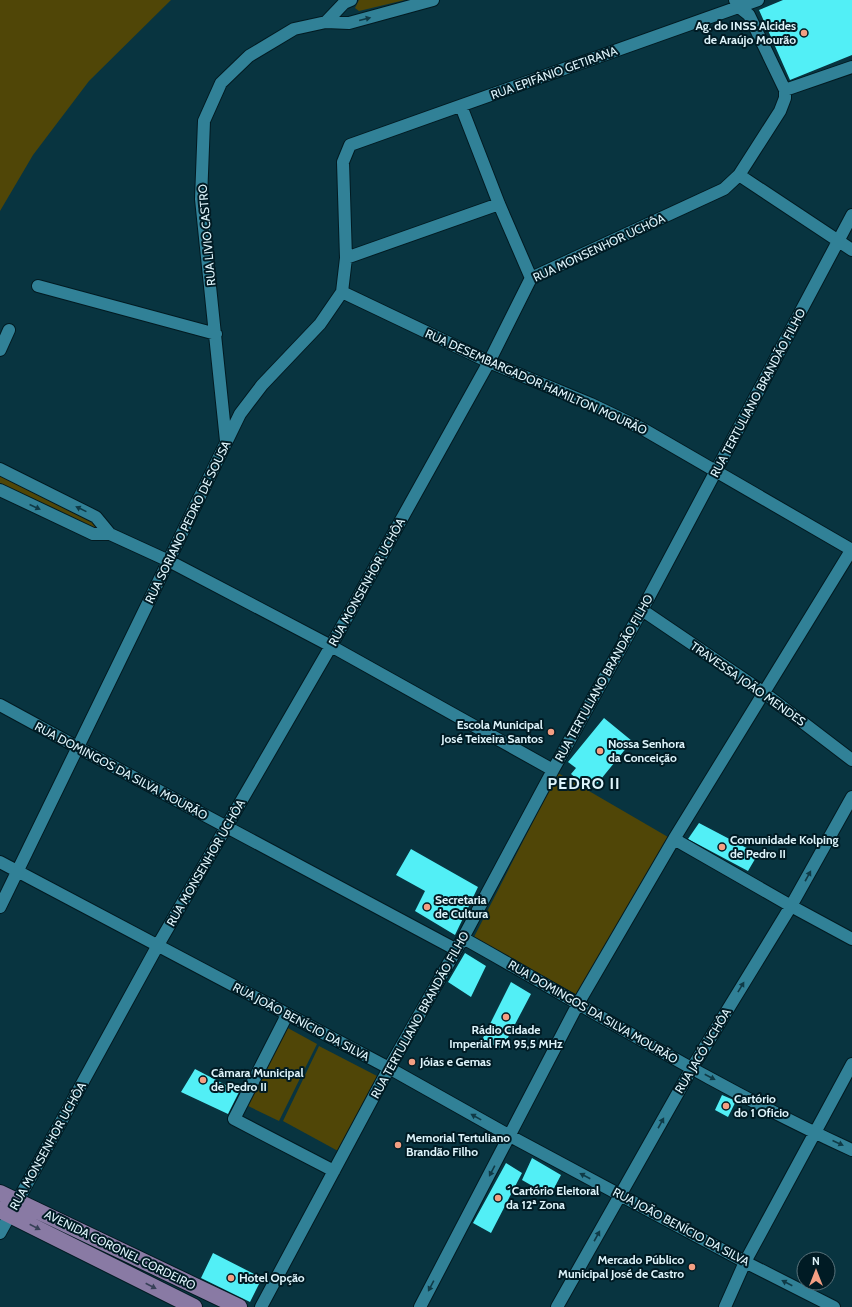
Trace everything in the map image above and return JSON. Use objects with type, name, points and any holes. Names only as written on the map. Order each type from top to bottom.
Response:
[{"type":"main road","name":"AVENIDA CORONEL CORDEIRO","points":[[0,1193],[10,1208],[194,1307]]},
{"type":"main road","name":"AVENIDA CORONEL CORDEIRO","points":[[10,1208],[239,1307]]},
{"type":"street","points":[[326,22],[344,3],[351,0]]},
{"type":"street","name":"RUA LIVIO CASTRO","points":[[226,443],[201,199],[204,120],[221,82],[249,56],[294,29],[326,22],[349,23],[433,0]]},
{"type":"street","name":"RUA EPIFÂNIO GETIRANA","points":[[350,145],[461,106],[737,4],[758,0]]},
{"type":"street","points":[[737,4],[749,15],[785,90],[852,67]]},
{"type":"street","name":"RUA MONSENHOR UCHÔA","points":[[0,1233],[10,1208],[158,945],[331,646],[489,362],[531,278],[710,196],[724,188],[739,176],[780,110],[785,98],[785,90]]},
{"type":"street","points":[[461,106],[499,204],[531,278]]},
{"type":"street","name":"RUA SORIANO PEDRO DE SOUSA","points":[[0,907],[240,414],[262,385],[320,324],[342,292],[346,258],[343,162],[350,145]]},
{"type":"street","points":[[739,176],[852,250]]},
{"type":"street","points":[[346,258],[499,204]]},
{"type":"street","name":"RUA TERTULIANO BRANDÃO FILHO","points":[[261,1307],[389,1068],[455,949],[463,938],[553,770],[717,472],[852,216]]},
{"type":"street","points":[[38,286],[216,334]]},
{"type":"street","name":"RUA DESEMBARGADOR HAMILTON MOURÃO","points":[[342,292],[489,362],[591,404],[643,429],[852,549]]},
{"type":"street","points":[[0,350],[9,330]]},
{"type":"street","points":[[0,469],[96,516],[110,534]]},
{"type":"street","points":[[0,490],[93,534],[110,534],[169,561],[331,646],[553,770]]},
{"type":"street","points":[[420,1307],[579,1002],[674,839],[852,549]]},
{"type":"street","name":"TRAVESSA JOÃO MENDES","points":[[642,610],[763,692],[852,760]]},
{"type":"street","name":"RUA DOMINGOS DA SILVA MOURÃO","points":[[0,705],[455,949]]},
{"type":"street","name":"RUA JACÓ UCHÔA","points":[[558,1307],[692,1068],[791,906],[852,797]]},
{"type":"street","points":[[674,839],[852,939]]},
{"type":"street","name":"RUA JOÃO BENÍCIO DA SILVA","points":[[0,862],[389,1068],[510,1136],[621,1194],[745,1262],[834,1307]]},
{"type":"street","name":"RUA DOMINGOS DA SILVA MOURÃO","points":[[463,938],[579,1002],[692,1068],[814,1133],[852,1150]]},
{"type":"street","points":[[287,1015],[234,1119],[334,1171]]},
{"type":"street","points":[[724,1307],[745,1262],[852,1064]]},
{"type":"shaded area","points":[[0,0],[171,0],[89,81],[33,155],[0,211]]},
{"type":"shaded area","points":[[359,0],[405,0],[359,11],[355,8]]},
{"type":"shaded area","points":[[0,472],[98,521],[94,532],[0,486]]},
{"type":"shaded area","points":[[558,773],[668,837],[577,995],[474,937]]},
{"type":"shaded area","points":[[286,1027],[317,1044],[279,1121],[246,1105]]},
{"type":"shaded area","points":[[319,1046],[377,1076],[338,1151],[283,1121]]},
{"type":"building","name":"Ag. do INSS Alcides de Araújo Mourão","points":[[783,0],[852,0],[852,55],[790,80],[759,10]]},
{"type":"building","name":"Nossa Senhora da Conceição","points":[[604,718],[632,741],[597,784],[587,776],[582,783],[571,774],[576,768],[568,762]]},
{"type":"building","name":"Comunidade Kolping de Pedro II","points":[[699,823],[758,854],[748,871],[688,839]]},
{"type":"building","points":[[411,849],[478,887],[455,935],[415,911],[425,891],[396,875]]},
{"type":"building","points":[[465,953],[486,966],[471,997],[448,982]]},
{"type":"building","name":"Rádio Cidade Imperial FM 95,5 MHz","points":[[511,982],[531,994],[502,1049],[482,1040]]},
{"type":"building","name":"Câmara Municipal de Pedro II","points":[[195,1069],[239,1092],[228,1114],[181,1092]]},
{"type":"building","name":"Cartório do 1 Oficio","points":[[722,1095],[736,1101],[728,1117],[715,1110]]},
{"type":"building","points":[[532,1158],[561,1175],[550,1196],[522,1180]]},
{"type":"building","name":"´Cartório Eleitoral da 12ª Zona","points":[[506,1163],[522,1173],[491,1233],[473,1223]]},
{"type":"building","name":"Hotel Opção","points":[[213,1253],[262,1278],[250,1302],[201,1278]]},
{"type":"place","name":"Ag. do INSS Alcides de Araújo Mourão","points":[[804,33]]},
{"type":"place","name":"Escola Municipal José Teixeira Santos","points":[[551,732]]},
{"type":"place","name":"Nossa Senhora da Conceição","points":[[600,751]]},
{"type":"place","name":"Comunidade Kolping de Pedro II","points":[[722,847]]},
{"type":"place","name":"Secretaria de Cultura","points":[[427,907]]},
{"type":"place","name":"Rádio Cidade Imperial FM 95,5 MHz","points":[[506,1017]]},
{"type":"place","name":"Jóias e Gemas","points":[[412,1062]]},
{"type":"place","name":"Câmara Municipal de Pedro II","points":[[203,1080]]},
{"type":"place","name":"Cartório do 1 Oficio","points":[[726,1106]]},
{"type":"place","name":"Memorial Tertuliano Brandão Filho","points":[[398,1145]]},
{"type":"place","name":"´Cartório Eleitoral da 12ª Zona","points":[[498,1198]]},
{"type":"place","name":"Mercado Público Municipal José de Castro","points":[[692,1267]]},
{"type":"place","name":"Hotel Opção","points":[[231,1278]]},
{"type":"district","name":"PEDRO II","points":[[584,783]]}]
